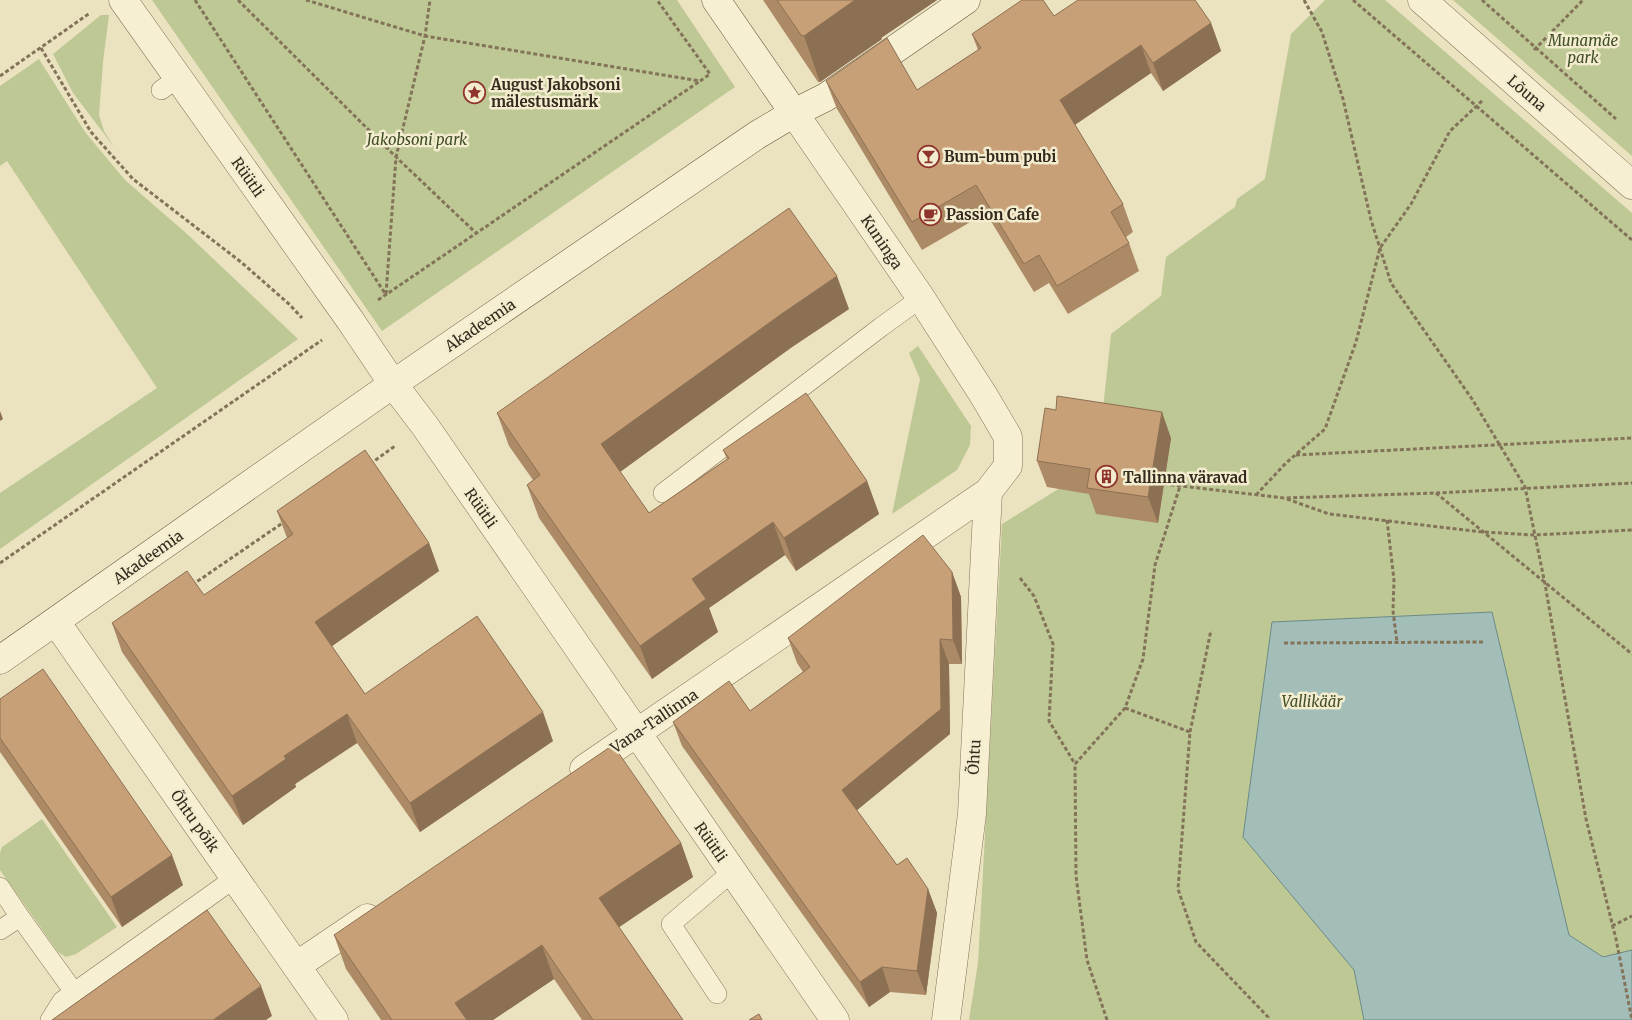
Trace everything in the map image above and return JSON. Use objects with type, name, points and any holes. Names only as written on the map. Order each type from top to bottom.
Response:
[{"type":"street","name":"Rüütli","points":[[123,0],[170,84],[350,320],[834,1020]]},
{"type":"street","name":"Kuninga","points":[[716,0],[921,298],[1008,437],[1008,466],[988,492]]},
{"type":"street","name":"Akadeemia","points":[[0,660],[393,384],[757,135],[826,97],[966,0]]},
{"type":"street","name":"Lõuna","points":[[1422,0],[1632,185]]},
{"type":"street","name":"Vana-Tallinna","points":[[564,782],[988,492]]},
{"type":"street","name":"Õhtu","points":[[946,1020],[972,814],[988,492]]},
{"type":"street","name":"Õhtu põik","points":[[56,622],[334,1020]]},
{"type":"street","points":[[296,966],[387,904]]},
{"type":"lane","points":[[663,493],[921,298]]},
{"type":"lane","points":[[717,994],[670,924],[732,872]]},
{"type":"lane","points":[[50,1020],[62,1001],[235,878]]},
{"type":"lane","points":[[0,887],[74,992]]},
{"type":"lane","points":[[0,930],[20,917]]},
{"type":"path","points":[[195,0],[386,295],[396,157],[425,36],[430,0]]},
{"type":"path","points":[[238,0],[396,157],[476,233]]},
{"type":"path","points":[[306,0],[425,36],[700,82],[710,74],[657,0]]},
{"type":"path","points":[[1304,0],[1322,32],[1344,99],[1371,220],[1391,283],[1472,399],[1525,487],[1546,584],[1586,819],[1616,939],[1632,1020]]},
{"type":"path","points":[[1353,0],[1632,240]]},
{"type":"path","points":[[1482,0],[1617,121]]},
{"type":"path","points":[[0,76],[94,11]]},
{"type":"path","points":[[41,48],[92,132],[133,179],[241,262],[289,304],[302,318]]},
{"type":"path","points":[[1256,495],[1295,455],[1325,429],[1356,342],[1380,248],[1411,204],[1450,132],[1476,106]]},
{"type":"path","points":[[367,465],[425,426]]},
{"type":"path","points":[[1295,455],[1632,438]]},
{"type":"path","points":[[1164,484],[1284,498],[1436,493],[1632,483]]},
{"type":"path","points":[[1075,764],[1125,708],[1144,659],[1155,565],[1180,486]]},
{"type":"path","points":[[1436,493],[1632,654]]},
{"type":"path","points":[[1284,498],[1329,514],[1483,532],[1534,534],[1632,530]]},
{"type":"path","points":[[1387,520],[1394,580],[1397,642]]},
{"type":"path","points":[[186,589],[284,522]]},
{"type":"path","points":[[1019,577],[1034,596],[1053,644],[1049,721],[1075,764],[1076,876],[1078,895],[1087,960],[1108,1020]]},
{"type":"path","points":[[1211,630],[1190,732],[1178,889],[1196,942],[1268,1017],[1268,1020]]},
{"type":"path","points":[[1284,643],[1482,642]]},
{"type":"path","points":[[1125,708],[1190,732]]},
{"type":"path","points":[[1612,926],[1632,916]]},
{"type":"green space","name":"Jakobsoni park","points":[[152,0],[677,0],[735,87],[382,331]]},
{"type":"green space","name":"Vallikäär","points":[[1325,0],[1385,0],[1632,213],[1632,1020],[969,1020],[978,963],[1002,524],[1097,465],[1111,334],[1161,296],[1166,257],[1235,207],[1237,199],[1265,179],[1291,34]]},
{"type":"green space","name":"Munamäe park","points":[[1453,0],[1632,0],[1632,156]]},
{"type":"green space","points":[[101,15],[109,15],[99,115],[104,131],[114,147],[73,93],[53,54]]},
{"type":"green space","points":[[39,59],[85,132],[125,180],[186,233],[298,339],[0,549],[0,493],[157,388],[7,161],[0,166],[0,86]]},
{"type":"green space","points":[[918,346],[971,426],[970,445],[957,470],[892,514],[920,379],[909,353]]},
{"type":"green space","points":[[42,819],[117,927],[76,954],[66,957],[58,952],[0,870],[2,847]]},
{"type":"water","points":[[1492,612],[1569,935],[1603,957],[1632,950],[1632,1020],[1364,1020],[1354,970],[1243,837],[1272,622]]},
{"type":"building","points":[[777,0],[855,0],[804,36],[801,35]]},
{"type":"building","points":[[1022,0],[1043,0],[1054,16],[1078,0],[1195,0],[1211,23],[1153,63],[1141,45],[1060,100],[1123,204],[1111,212],[1129,243],[1057,286],[1039,255],[1024,264],[976,185],[912,222],[826,81],[887,38],[917,90],[981,48],[972,34]]},
{"type":"building","points":[[789,208],[837,276],[601,444],[649,513],[729,458],[723,450],[806,393],[867,481],[784,538],[773,522],[692,579],[706,599],[640,646],[527,485],[540,475],[497,413]]},
{"type":"building","points":[[1057,396],[1162,412],[1148,497],[1087,488],[1090,469],[1037,461],[1045,408],[1056,410]]},
{"type":"building","points":[[365,450],[429,543],[315,622],[365,694],[477,616],[543,712],[410,803],[347,714],[284,756],[286,759],[232,796],[112,623],[187,571],[204,595],[293,534],[277,511]]},
{"type":"building","points":[[923,535],[952,572],[953,640],[940,639],[941,709],[842,790],[897,865],[907,858],[928,889],[917,971],[882,967],[860,982],[673,722],[729,681],[750,711],[810,667],[788,638]]},
{"type":"building","points":[[43,669],[172,855],[111,897],[0,738],[0,699]]},
{"type":"building","points":[[613,745],[681,843],[599,898],[683,1020],[593,1020],[542,945],[455,1003],[467,1020],[392,1020],[334,935]]},
{"type":"building","points":[[207,910],[261,986],[213,1020],[52,1020]]},
{"type":"building","points":[[759,1014],[762,1020],[749,1020]]},
{"type":"place","name":"August Jakobsoni mälestusmärk","points":[[475,93]]},
{"type":"place","name":"Bum-bum pubi","points":[[928,156]]},
{"type":"place","name":"Passion Cafe","points":[[930,214]]},
{"type":"place","name":"Tallinna väravad","points":[[1107,477]]}]
